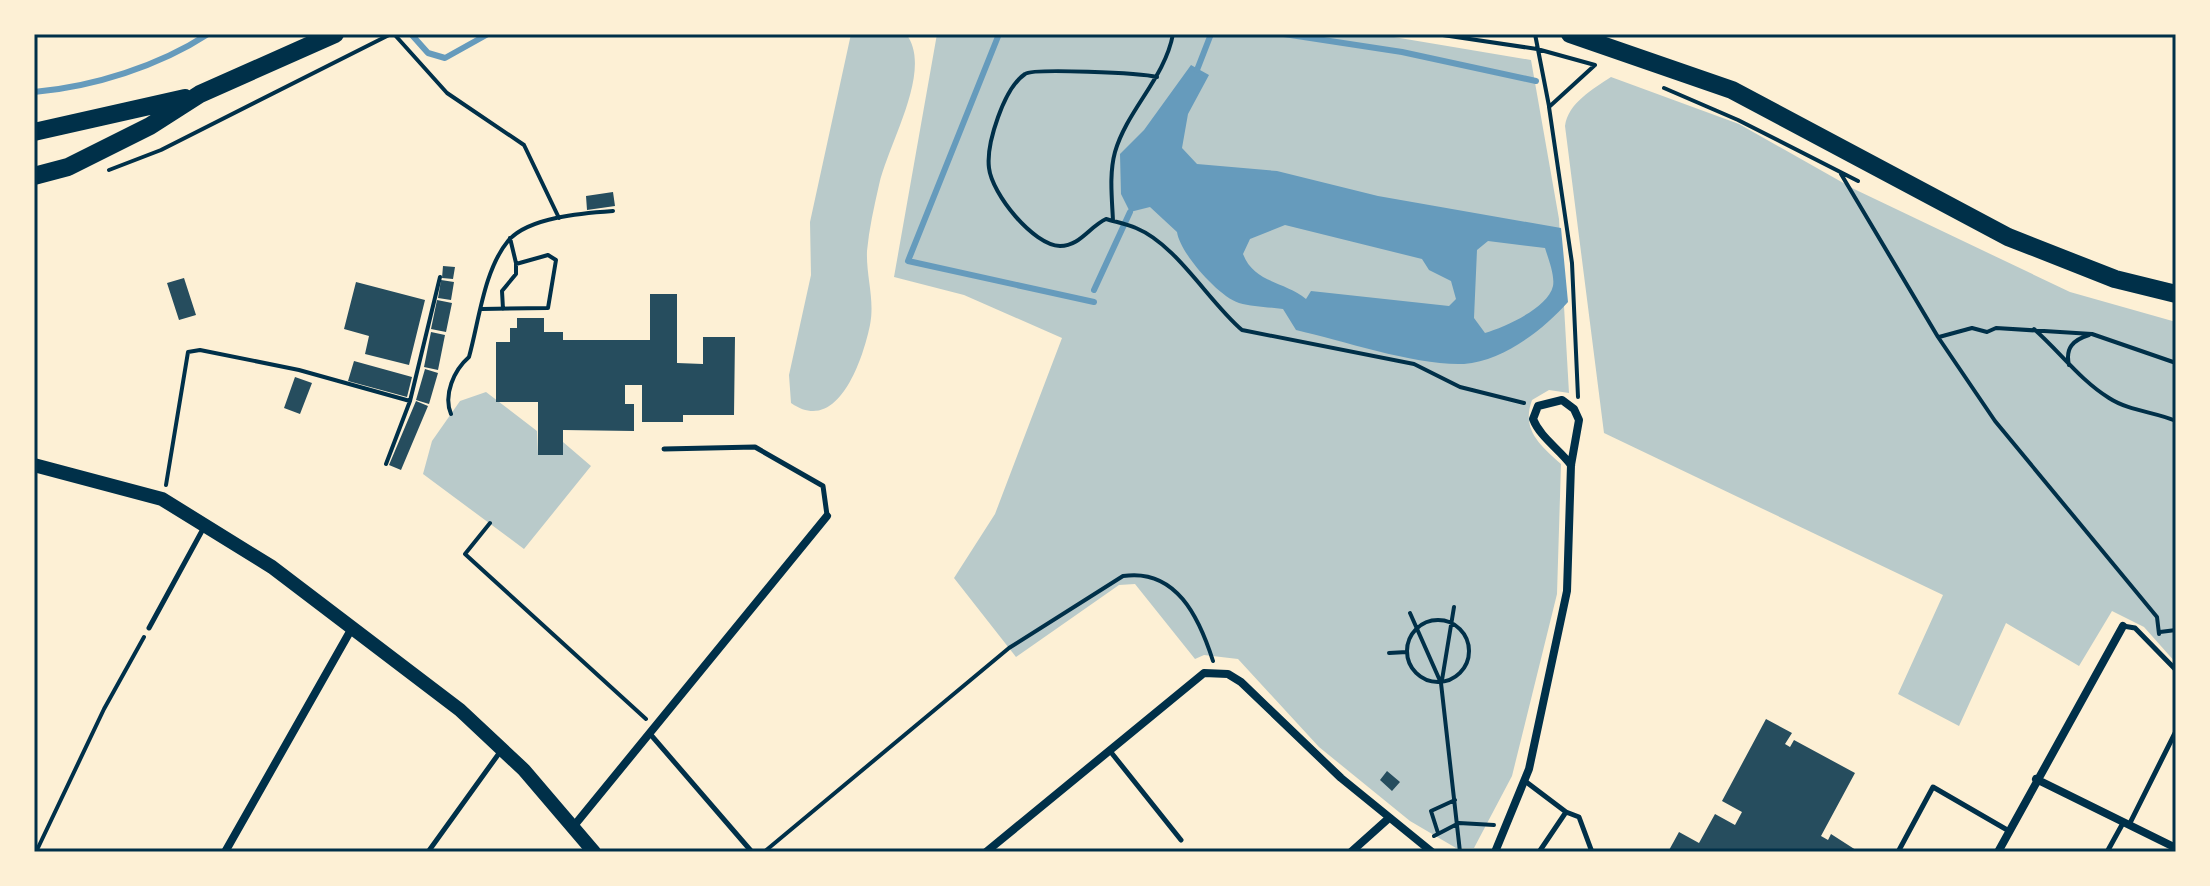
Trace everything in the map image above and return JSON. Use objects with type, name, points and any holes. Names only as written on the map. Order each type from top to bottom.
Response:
[{"type":"highway","points":[[34,176],[68,167],[150,126],[200,94],[335,34]]},
{"type":"highway","points":[[1570,34],[1732,90],[2008,237],[2115,279],[2176,294]]},
{"type":"highway","points":[[34,132],[200,94]]},
{"type":"street","points":[[1495,852],[1508,829],[1525,781],[1567,591],[1571,465],[1579,420],[1574,409],[1562,400],[1538,406],[1533,419],[1538,433],[1555,445],[1571,465]]},
{"type":"street","points":[[34,465],[162,499],[272,567],[460,710],[503,748],[593,852]]},
{"type":"street","points":[[573,827],[654,732],[827,516]]},
{"type":"street","points":[[1998,852],[2123,626]]},
{"type":"street","points":[[225,852],[352,628]]},
{"type":"street","points":[[986,852],[1204,673],[1217,671],[1241,682],[1298,740],[1432,852]]},
{"type":"street","points":[[2036,779],[2176,848]]},
{"type":"street","points":[[1351,852],[1389,818]]},
{"type":"lane","points":[[664,449],[755,447],[823,486],[827,516]]},
{"type":"lane","points":[[149,628],[206,524]]},
{"type":"lane","points":[[2123,626],[2135,628],[2153,643],[2176,670]]},
{"type":"lane","points":[[2107,852],[2126,824],[2176,731]]},
{"type":"lane","points":[[654,732],[752,852]]},
{"type":"lane","points":[[428,852],[503,748]]},
{"type":"lane","points":[[1109,750],[1181,840]]},
{"type":"lane","points":[[1525,781],[1566,812],[1579,817],[1592,852]]},
{"type":"lane","points":[[1898,852],[1933,787],[2009,831]]},
{"type":"lane","points":[[1539,852],[1566,812]]},
{"type":"path","points":[[105,171],[161,150],[392,34],[438,83],[473,113],[524,145],[559,218]]},
{"type":"path","points":[[1113,221],[1111,175],[1116,150],[1157,77],[1173,34]]},
{"type":"path","points":[[1436,34],[1537,49],[1595,65],[1549,107]]},
{"type":"path","points":[[1535,34],[1572,263],[1579,420]]},
{"type":"path","points":[[1157,77],[1139,72],[1067,74],[1044,69],[1025,73],[1000,109],[989,168],[1015,218],[1036,236],[1058,246],[1077,242],[1106,219],[1138,228],[1178,260],[1220,311],[1242,330],[1414,364],[1460,387],[1538,406]]},
{"type":"path","points":[[1845,151],[1840,172],[1938,337],[1995,421],[2157,617],[2160,632],[2153,643]]},
{"type":"path","points":[[451,414],[446,403],[458,366],[469,357],[495,262],[510,238],[559,218],[613,211]]},
{"type":"path","points":[[503,309],[502,291],[516,274],[510,238]]},
{"type":"path","points":[[482,309],[548,308],[556,260],[548,255],[516,264]]},
{"type":"path","points":[[386,464],[410,401],[440,277]]},
{"type":"path","points":[[1938,337],[1972,328],[1987,332],[1996,328],[2092,334],[2176,363]]},
{"type":"path","points":[[2034,329],[2055,348],[2069,368],[2110,399],[2176,421]]},
{"type":"path","points":[[2069,368],[2066,354],[2070,346],[2077,339],[2092,334]]},
{"type":"path","points":[[162,499],[188,352],[200,350],[299,370],[410,401]]},
{"type":"path","points":[[490,523],[465,554],[654,732]]},
{"type":"path","points":[[764,852],[1009,648],[1123,576],[1144,572],[1165,581],[1202,628],[1217,671]]},
{"type":"path","points":[[1441,683],[1454,607]]},
{"type":"path","points":[[1410,613],[1441,683],[1460,852]]},
{"type":"path","points":[[1433,620],[1451,623],[1463,633],[1469,648],[1467,664],[1457,677],[1441,683],[1426,681],[1413,671],[1407,652],[1408,641],[1417,627],[1433,620]]},
{"type":"path","points":[[36,852],[104,709],[149,628]]},
{"type":"path","points":[[2160,632],[2176,630]]},
{"type":"path","points":[[1389,653],[1407,652]]},
{"type":"path","points":[[1438,833],[1431,811],[1456,800]]},
{"type":"path","points":[[1422,845],[1459,823],[1484,823],[1508,829]]},
{"type":"shaded area","points":[[851,34],[906,34],[913,49],[915,67],[906,107],[879,185],[870,226],[867,260],[871,316],[867,339],[846,389],[835,402],[822,410],[808,411],[791,403],[789,375],[811,275],[810,222]]},
{"type":"shaded area","points":[[937,34],[1376,34],[1531,60],[1559,219],[1569,393],[1549,390],[1532,400],[1529,411],[1534,436],[1561,464],[1557,594],[1512,776],[1474,848],[1456,848],[1410,821],[1319,747],[1238,659],[1204,655],[1195,659],[1135,584],[1119,585],[1016,657],[954,578],[995,514],[1062,338],[964,295],[894,277]]},
{"type":"shaded area","points":[[1611,77],[1739,124],[1854,189],[2070,292],[2176,322],[2176,663],[2144,627],[2112,611],[2079,666],[2006,623],[1959,726],[1898,694],[1943,595],[1604,433],[1565,126],[1576,104]]},
{"type":"shaded area","points":[[486,392],[537,431],[538,455],[563,455],[563,442],[591,466],[524,549],[423,474],[432,441],[460,401]]},
{"type":"water","points":[[1191,65],[1209,75],[1188,114],[1182,148],[1197,164],[1277,171],[1378,196],[1561,228],[1568,302],[1521,342],[1493,357],[1464,364],[1403,357],[1296,330],[1283,309],[1239,303],[1221,292],[1192,262],[1177,232],[1150,207],[1130,212],[1121,194],[1120,154],[1144,130]],"holes":[[[1285,225],[1422,259],[1429,270],[1451,281],[1456,299],[1449,306],[1311,291],[1306,299],[1254,271],[1243,254],[1250,239]],[[1488,241],[1545,248],[1553,286],[1535,309],[1485,333],[1474,318],[1477,250]]]},
{"type":"building","points":[[613,192],[615,206],[587,210],[586,196]]},
{"type":"building","points":[[443,266],[455,267],[453,279],[442,278]]},
{"type":"building","points":[[184,278],[196,315],[179,320],[167,283]]},
{"type":"building","points":[[441,280],[454,282],[451,300],[438,298]]},
{"type":"building","points":[[356,282],[425,300],[409,365],[365,354],[369,336],[344,329]]},
{"type":"building","points":[[650,294],[677,294],[677,363],[703,364],[703,337],[735,337],[734,415],[683,415],[683,422],[642,422],[642,385],[625,385],[625,404],[634,404],[634,431],[563,430],[563,455],[538,455],[538,402],[496,402],[496,342],[510,342],[510,328],[517,328],[517,318],[544,318],[544,332],[563,332],[563,340],[650,340]]},
{"type":"building","points":[[437,300],[452,303],[446,332],[431,329]]},
{"type":"building","points":[[431,332],[445,335],[438,370],[424,367]]},
{"type":"building","points":[[354,361],[412,377],[407,397],[348,381]]},
{"type":"building","points":[[425,369],[438,373],[429,404],[416,400]]},
{"type":"building","points":[[295,377],[312,383],[300,414],[284,408]]},
{"type":"building","points":[[416,401],[428,406],[401,470],[389,465]]},
{"type":"building","points":[[1766,719],[1792,733],[1785,744],[1790,747],[1794,740],[1855,773],[1821,836],[1828,840],[1831,834],[1859,852],[1668,852],[1679,832],[1699,843],[1715,814],[1735,825],[1742,812],[1722,801]]},
{"type":"building","points":[[1387,771],[1400,782],[1392,791],[1380,780]]},
{"type":"waterway","points":[[34,92],[125,73],[168,56],[208,34]]},
{"type":"waterway","points":[[411,34],[428,53],[445,58],[488,34]]},
{"type":"waterway","points":[[999,34],[908,261],[1094,302]]},
{"type":"waterway","points":[[1197,70],[1211,34]]},
{"type":"waterway","points":[[1284,34],[1402,52],[1536,81]]},
{"type":"waterway","points":[[1094,290],[1130,212]]}]
